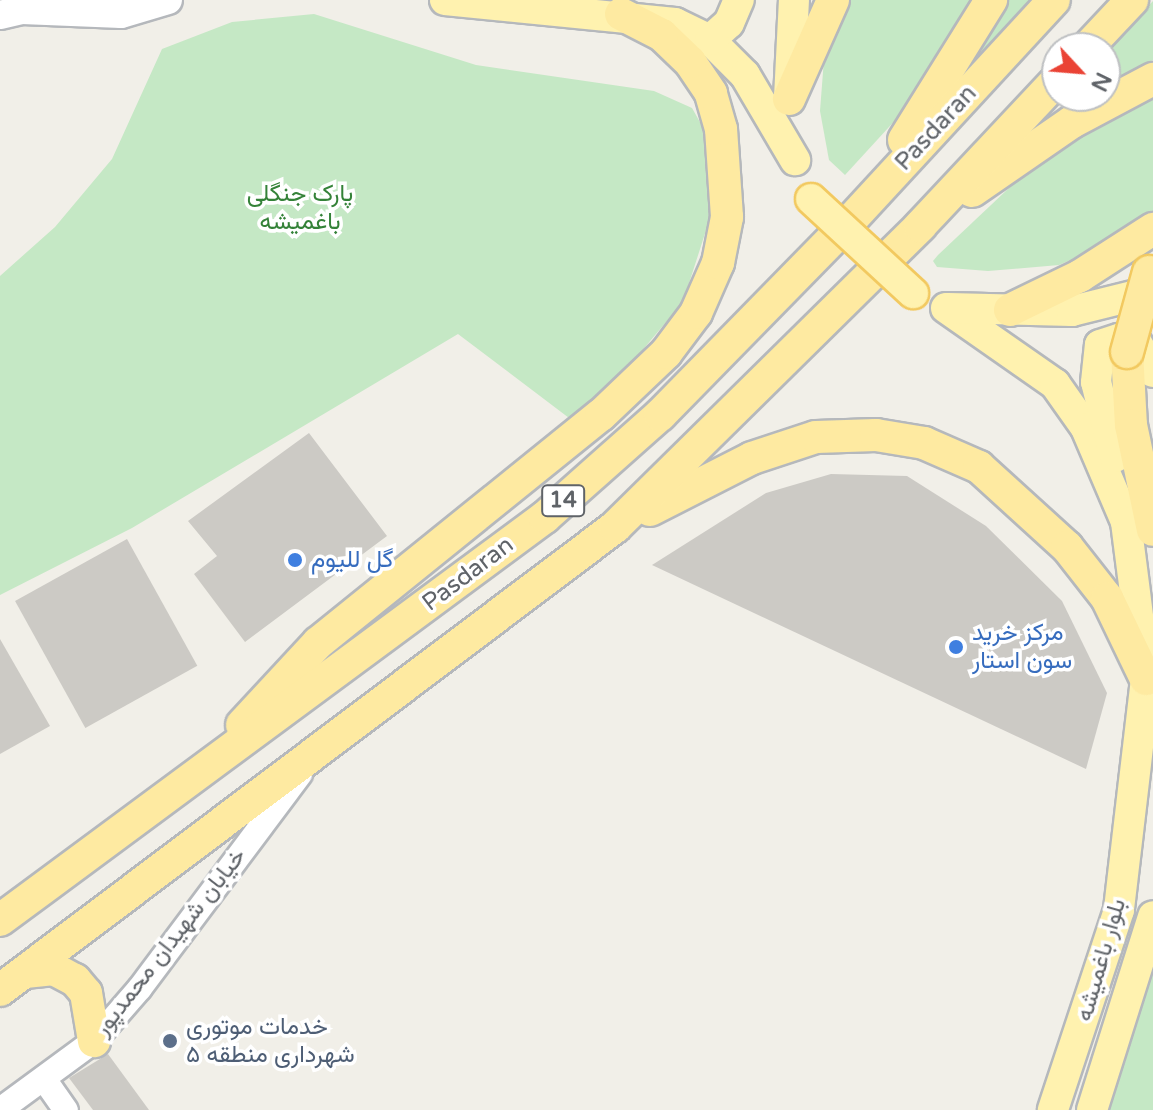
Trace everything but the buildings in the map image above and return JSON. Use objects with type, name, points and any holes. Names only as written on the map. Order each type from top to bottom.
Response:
[{"type":"highway","points":[[789,99],[833,0]]},
{"type":"highway","points":[[851,220],[991,0]]},
{"type":"highway","name":"Pasdaran","points":[[0,920],[184,787],[545,517],[660,415],[851,220],[1054,0]]},
{"type":"highway","points":[[1102,32],[1132,0]]},
{"type":"highway","points":[[184,787],[318,643],[601,415],[666,353],[696,313],[718,263],[727,217],[721,129],[711,93],[690,62],[662,35],[621,14]]},
{"type":"highway","points":[[920,226],[1072,122],[1153,79]]},
{"type":"highway","name":"Pasdaran","points":[[13,981],[615,527],[920,226],[1041,97]]},
{"type":"highway","points":[[1010,310],[1080,276],[1153,229]]},
{"type":"highway","points":[[1140,526],[1127,352],[1153,262]]},
{"type":"highway","points":[[615,527],[752,458],[816,437],[876,435],[924,443],[979,467],[1067,547],[1107,598],[1146,679]]},
{"type":"highway","points":[[13,981],[54,969],[75,980],[86,993],[94,1041]]},
{"type":"main road","points":[[0,15],[22,10],[121,14],[168,0]]},
{"type":"main road","points":[[445,0],[497,8],[621,14],[675,23],[710,40],[745,75],[795,160],[811,199],[913,293],[946,308],[1072,311],[1153,291]]},
{"type":"main road","points":[[710,40],[729,23],[739,0]]},
{"type":"main road","points":[[794,0],[789,99],[795,160]]},
{"type":"main road","name":"بلوار باغمیشه","points":[[946,308],[1055,384],[1086,428],[1140,526],[1146,679],[1119,910],[1053,1110]]},
{"type":"main road","points":[[1140,526],[1096,382],[1100,345],[1119,339],[1137,343],[1153,372]]},
{"type":"main road","name":"بلوار باغمیشه","points":[[1092,1110],[1153,916]]},
{"type":"street","name":"خیابان شهیدان محمدپور","points":[[0,1110],[94,1041],[140,988],[316,751]]},
{"type":"street","points":[[44,1079],[66,1110]]},
{"type":"green space","points":[[847,0],[974,0],[900,115],[845,175],[829,160],[820,111],[824,59]]},
{"type":"green space","points":[[997,0],[1033,0],[944,97]]},
{"type":"green space","points":[[1153,1],[1153,60],[1121,77],[1121,36]]},
{"type":"green space","name":"پارک جنگلی باغمیشه","points":[[314,14],[476,65],[654,91],[692,108],[714,147],[710,218],[683,302],[629,366],[573,421],[458,334],[132,528],[0,595],[0,276],[55,227],[112,159],[162,49],[232,22]]},
{"type":"green space","points":[[1153,94],[1153,213],[1123,237],[1059,265],[988,271],[937,267],[933,261],[938,255],[1043,156]]},
{"type":"green space","points":[[1153,972],[1153,1110],[1109,1110]]},
{"type":"place","name":"گل للیوم","points":[[295,560]]},
{"type":"place","name":"مرکز خرید سون استار","points":[[956,647]]},
{"type":"place","name":"خدمات موتوری شهرداری منطقه ۵","points":[[170,1041]]}]
